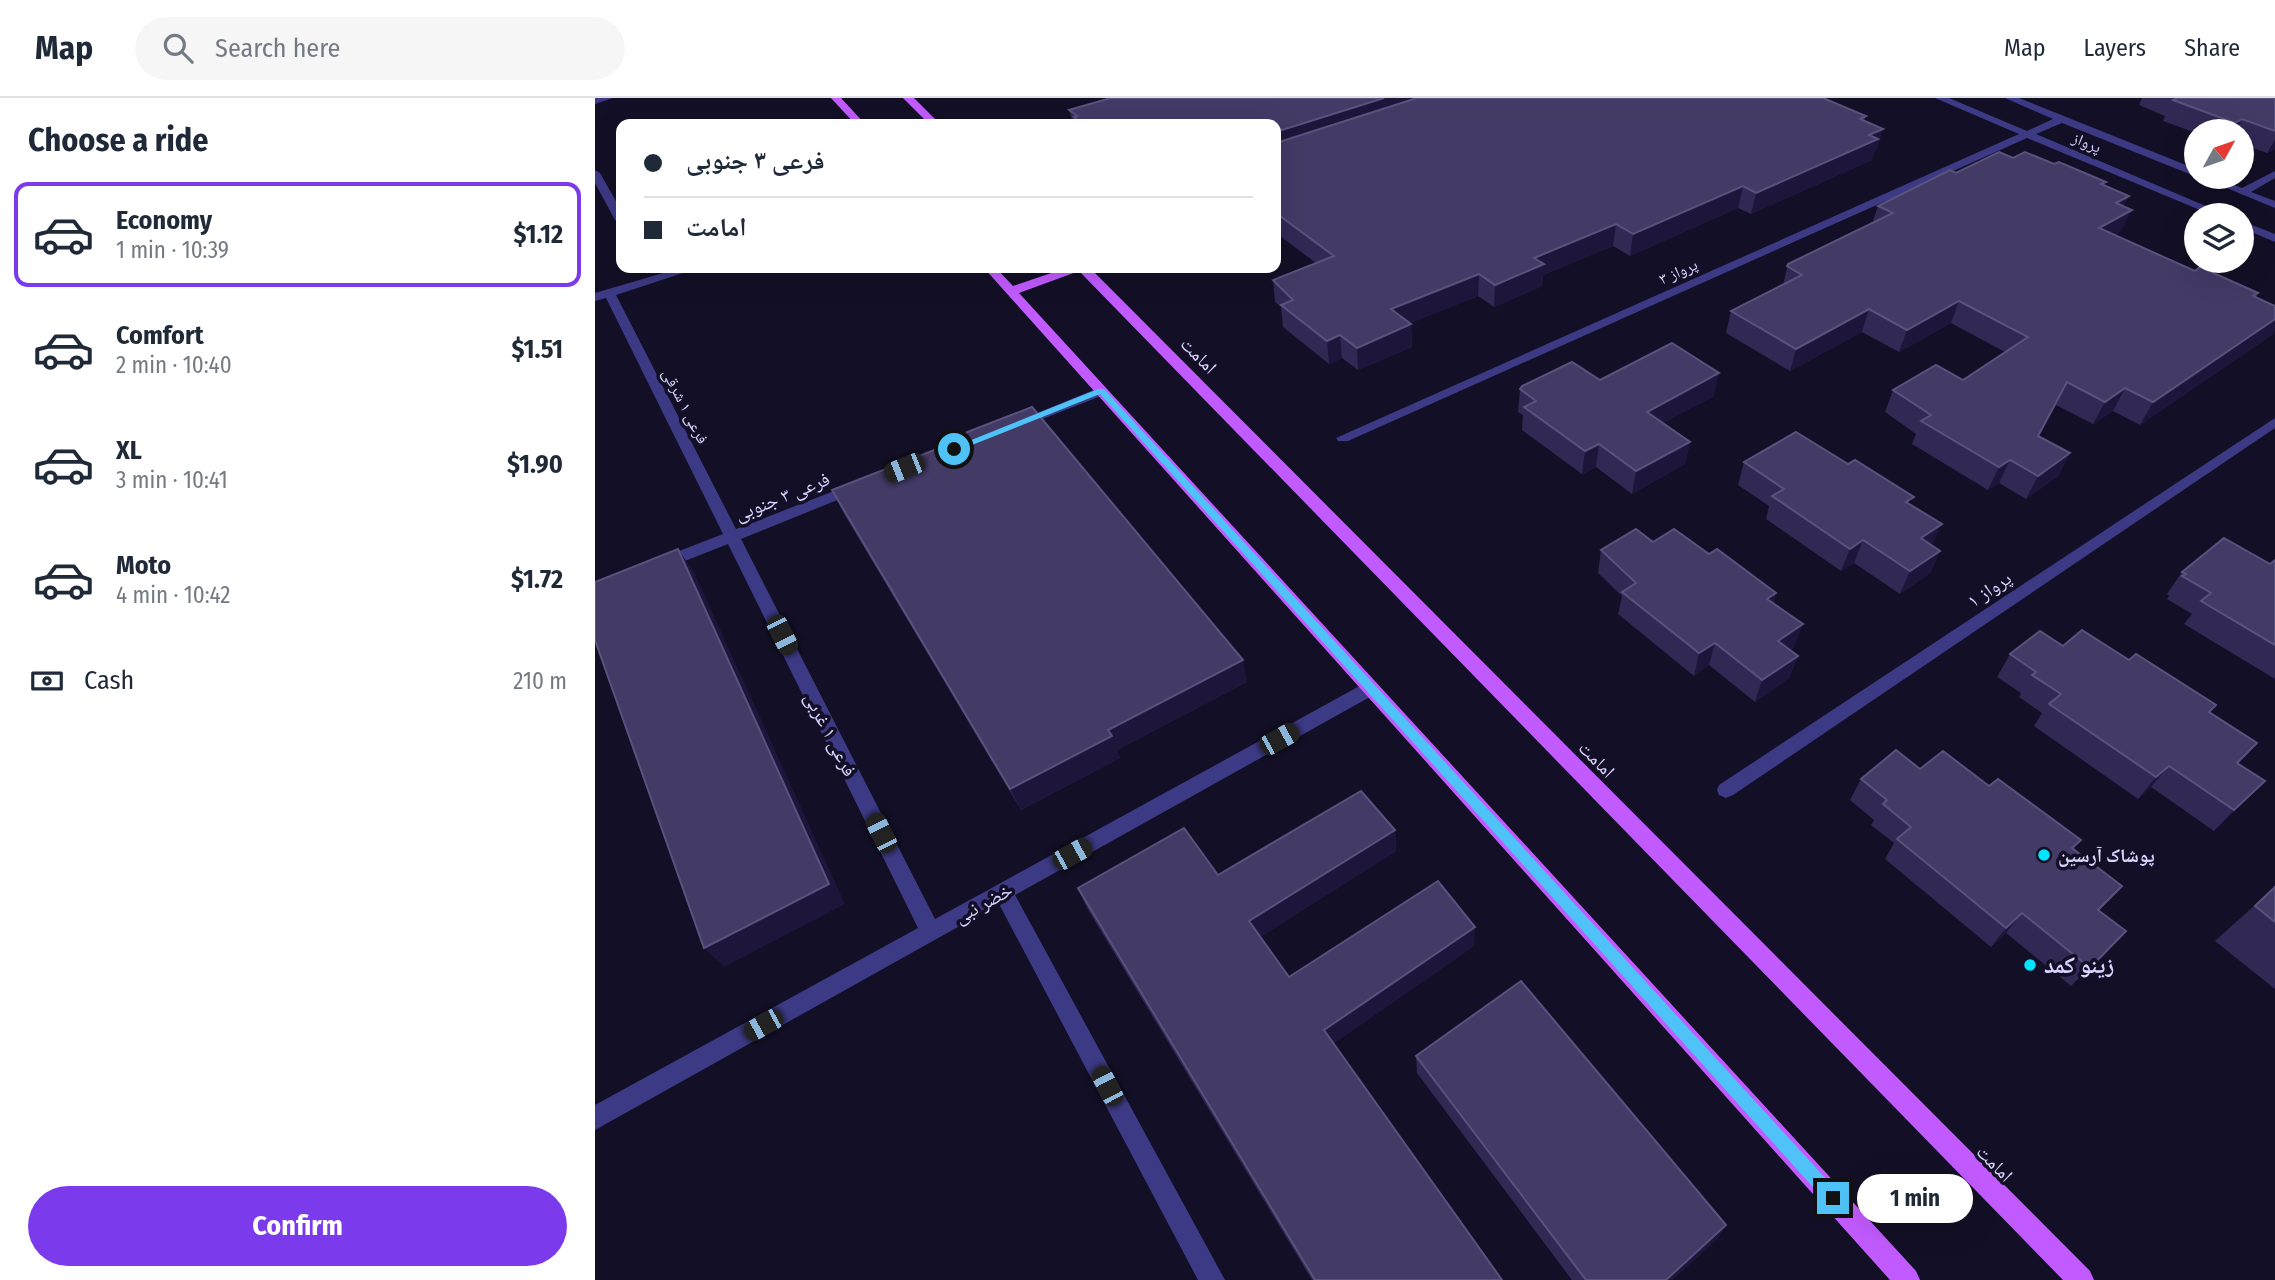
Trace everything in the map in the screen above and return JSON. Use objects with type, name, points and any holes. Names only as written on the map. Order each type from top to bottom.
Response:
[{"type":"main road","points":[[836,98],[855,119]]},
{"type":"main road","points":[[908,98],[930,119]]},
{"type":"main road","points":[[995,273],[1907,1280]]},
{"type":"main road","points":[[1012,291],[1063,273]]},
{"type":"main road","name":"امامت","points":[[1088,273],[2081,1280]]},
{"type":"street","points":[[595,101],[608,98]]},
{"type":"street","name":"پرواز","points":[[1940,98],[2192,203]]},
{"type":"street","name":"پرواز","points":[[2010,98],[2184,168]]},
{"type":"street","name":"پرواز ۳","points":[[1343,438],[2062,119]]},
{"type":"street","points":[[595,173],[616,211]]},
{"type":"street","points":[[2242,192],[2275,174]]},
{"type":"street","points":[[2235,189],[2275,205]]},
{"type":"street","points":[[2254,229],[2275,238]]},
{"type":"street","points":[[602,295],[675,273]]},
{"type":"street","name":"فرعی ۱ شرقی","points":[[602,295],[732,536]]},
{"type":"street","points":[[999,431],[1101,391]]},
{"type":"street","name":"پرواز ۱","points":[[1726,790],[2275,422]]},
{"type":"street","name":"فرعی ۳ جنوبی","points":[[645,570],[872,481]]},
{"type":"street","name":"فرعی ۱ غربی","points":[[732,536],[931,932]]},
{"type":"street","name":"خضر نبی","points":[[595,1118],[1371,688]]},
{"type":"street","points":[[1003,892],[1212,1280]]},
{"type":"building","points":[[1111,98],[1384,98],[1281,130],[1281,119],[1077,119],[1069,110]]},
{"type":"building","points":[[1417,98],[1823,98],[1866,116],[1860,119],[1883,129],[1869,135],[1878,139],[1756,193],[1743,186],[1633,234],[1616,224],[1534,258],[1544,264],[1495,285],[1479,274],[1391,309],[1411,324],[1357,348],[1340,335],[1327,341],[1281,305],[1293,300],[1273,280],[1334,256],[1281,217],[1281,141]]},
{"type":"building","points":[[2275,98],[2275,131],[2254,123],[2254,119],[2224,119],[2173,100]]},
{"type":"building","points":[[1999,152],[2013,158],[2025,152],[2054,164],[2059,162],[2106,182],[2101,184],[2129,196],[2116,203],[2132,210],[2099,228],[2184,266],[2184,273],[2213,273],[2258,293],[2253,296],[2275,306],[2275,319],[2153,402],[2125,388],[2105,402],[2067,382],[2038,436],[2070,453],[2038,476],[2010,460],[1999,467],[1921,421],[1931,415],[1893,390],[1936,365],[1963,380],[2028,337],[1959,301],[1907,330],[1869,309],[1796,349],[1731,311],[1802,275],[1787,266],[1788,264],[1893,213],[1878,206],[1950,170],[1956,173]]},
{"type":"building","points":[[1672,343],[1719,373],[1647,412],[1690,442],[1636,471],[1599,444],[1585,451],[1524,407],[1536,401],[1520,389],[1522,386],[1572,362],[1600,380]]},
{"type":"building","points":[[1032,407],[1243,660],[1108,730],[1112,736],[1010,789],[832,490],[955,442],[952,438]]},
{"type":"building","points":[[1796,432],[1848,464],[1855,460],[1914,497],[1906,502],[1942,524],[1921,538],[1940,551],[1910,571],[1863,540],[1850,549],[1772,496],[1784,489],[1744,462]]},
{"type":"building","points":[[1636,529],[1653,542],[1674,529],[1709,554],[1717,549],[1776,593],[1767,599],[1803,624],[1778,641],[1798,656],[1762,680],[1715,643],[1699,653],[1622,592],[1636,583],[1601,550]]},
{"type":"building","points":[[2224,538],[2270,564],[2275,560],[2275,645],[2201,601],[2211,593],[2182,576],[2186,574],[2182,572]]},
{"type":"building","points":[[678,549],[829,884],[704,948],[595,640],[595,582]]},
{"type":"building","points":[[2082,630],[2129,660],[2136,654],[2216,705],[2209,712],[2257,743],[2237,763],[2265,781],[2234,810],[2169,766],[2156,777],[2049,704],[2061,694],[2032,675],[2036,672],[2010,654],[2040,631],[2063,646]]},
{"type":"building","points":[[1896,750],[1920,769],[1943,751],[1989,786],[1998,779],[2081,840],[2072,848],[2122,886],[2098,910],[2126,931],[2090,968],[2022,913],[2006,928],[1897,839],[1911,827],[1883,804],[1887,800],[1861,779]]},
{"type":"building","points":[[1361,791],[1395,830],[1249,921],[1289,977],[1438,881],[1475,927],[1324,1030],[1502,1280],[1315,1280],[1078,888],[1184,828],[1218,875]]},
{"type":"building","points":[[2275,887],[2275,922],[2255,906]]},
{"type":"building","points":[[1521,981],[1726,1225],[1666,1280],[1586,1280],[1416,1056]]},
{"type":"place","name":"پوشاک آرسین","points":[[2044,855]]},
{"type":"place","name":"زینو کمد","points":[[2030,965]]},
{"type":"route","points":[[954,449],[1101,391],[1833,1198]]}]
